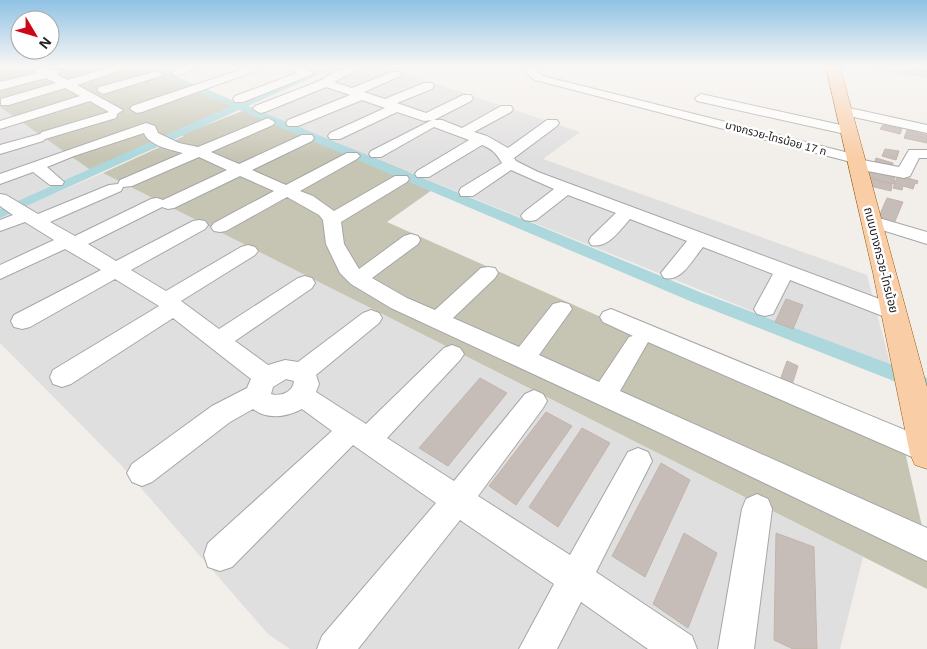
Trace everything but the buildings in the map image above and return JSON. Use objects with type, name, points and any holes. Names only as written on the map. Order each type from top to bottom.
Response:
[{"type":"main road","name":"ถนนบางกรวย-ไทรน้อย","points":[[841,97],[927,452]]},
{"type":"street","points":[[5,102],[22,97]]},
{"type":"street","points":[[0,125],[84,97]]},
{"type":"street","points":[[91,97],[173,140],[241,170],[325,211],[332,220],[339,255],[347,269],[358,279],[399,303],[764,466],[927,545]]},
{"type":"street","points":[[0,150],[172,97]]},
{"type":"street","points":[[239,99],[244,97]]},
{"type":"street","points":[[260,109],[290,97]]},
{"type":"street","points":[[294,123],[349,97]]},
{"type":"street","points":[[370,97],[482,139],[501,149],[508,160],[566,188],[893,312]]},
{"type":"street","points":[[335,136],[406,97]]},
{"type":"street","name":"บางกรวย-ไทรน้อย 17 ก","points":[[629,97],[661,104],[901,174],[906,172],[914,153],[925,154]]},
{"type":"street","points":[[376,154],[466,98]]},
{"type":"street","points":[[701,98],[848,123],[927,129]]},
{"type":"street","points":[[464,132],[506,109]]},
{"type":"street","points":[[0,179],[71,154],[173,140],[268,122]]},
{"type":"street","points":[[467,192],[552,123]]},
{"type":"street","points":[[848,123],[899,137]]},
{"type":"street","points":[[0,273],[241,170],[307,138]]},
{"type":"street","points":[[423,174],[482,139]]},
{"type":"street","points":[[0,226],[18,211],[120,186],[173,140]]},
{"type":"street","points":[[220,227],[352,156]]},
{"type":"street","points":[[908,164],[927,169]]},
{"type":"street","points":[[35,166],[56,182]]},
{"type":"street","points":[[332,220],[401,179]]},
{"type":"street","points":[[530,216],[566,188]]},
{"type":"street","points":[[18,211],[170,304],[218,342],[262,385],[261,401],[269,406],[280,406],[292,402],[302,384],[371,318]]},
{"type":"street","points":[[598,241],[628,211]]},
{"type":"street","points":[[872,221],[927,238]]},
{"type":"street","points":[[22,321],[198,225]]},
{"type":"street","points":[[671,273],[699,239]]},
{"type":"street","points":[[358,279],[410,240]]},
{"type":"street","points":[[62,377],[248,251]]},
{"type":"street","points":[[765,310],[784,271]]},
{"type":"street","points":[[438,320],[488,273]]},
{"type":"street","points":[[218,342],[305,283]]},
{"type":"street","points":[[523,359],[561,308]]},
{"type":"street","points":[[611,317],[927,452]]},
{"type":"street","points":[[604,396],[637,344]]},
{"type":"street","points":[[220,555],[452,354]]},
{"type":"street","points":[[142,473],[262,385],[275,371],[295,370],[302,384],[359,435],[576,578],[678,649]]},
{"type":"street","points":[[335,649],[458,499],[534,401]]},
{"type":"street","points":[[537,649],[638,461]]},
{"type":"street","points":[[736,649],[757,509]]},
{"type":"shaded area","points":[[0,97],[219,97],[236,105],[188,126],[196,129],[250,108],[409,172],[405,175],[417,179],[413,183],[432,190],[387,222],[905,452],[927,548],[927,589],[103,173],[184,136],[175,132],[92,171],[0,107]]},
{"type":"shaded area","points":[[279,97],[476,97],[580,132],[543,159],[867,275],[891,367],[250,108]]},
{"type":"shaded area","points":[[0,107],[92,171],[54,186],[26,200],[30,204],[103,173],[863,557],[840,649],[290,649],[268,634],[120,464],[0,343],[0,217],[3,215],[0,214]]},
{"type":"waterway","points":[[218,97],[239,106]]},
{"type":"waterway","points":[[239,106],[261,97]]},
{"type":"waterway","points":[[0,214],[239,106]]},
{"type":"waterway","points":[[239,106],[696,297],[927,386]]}]
